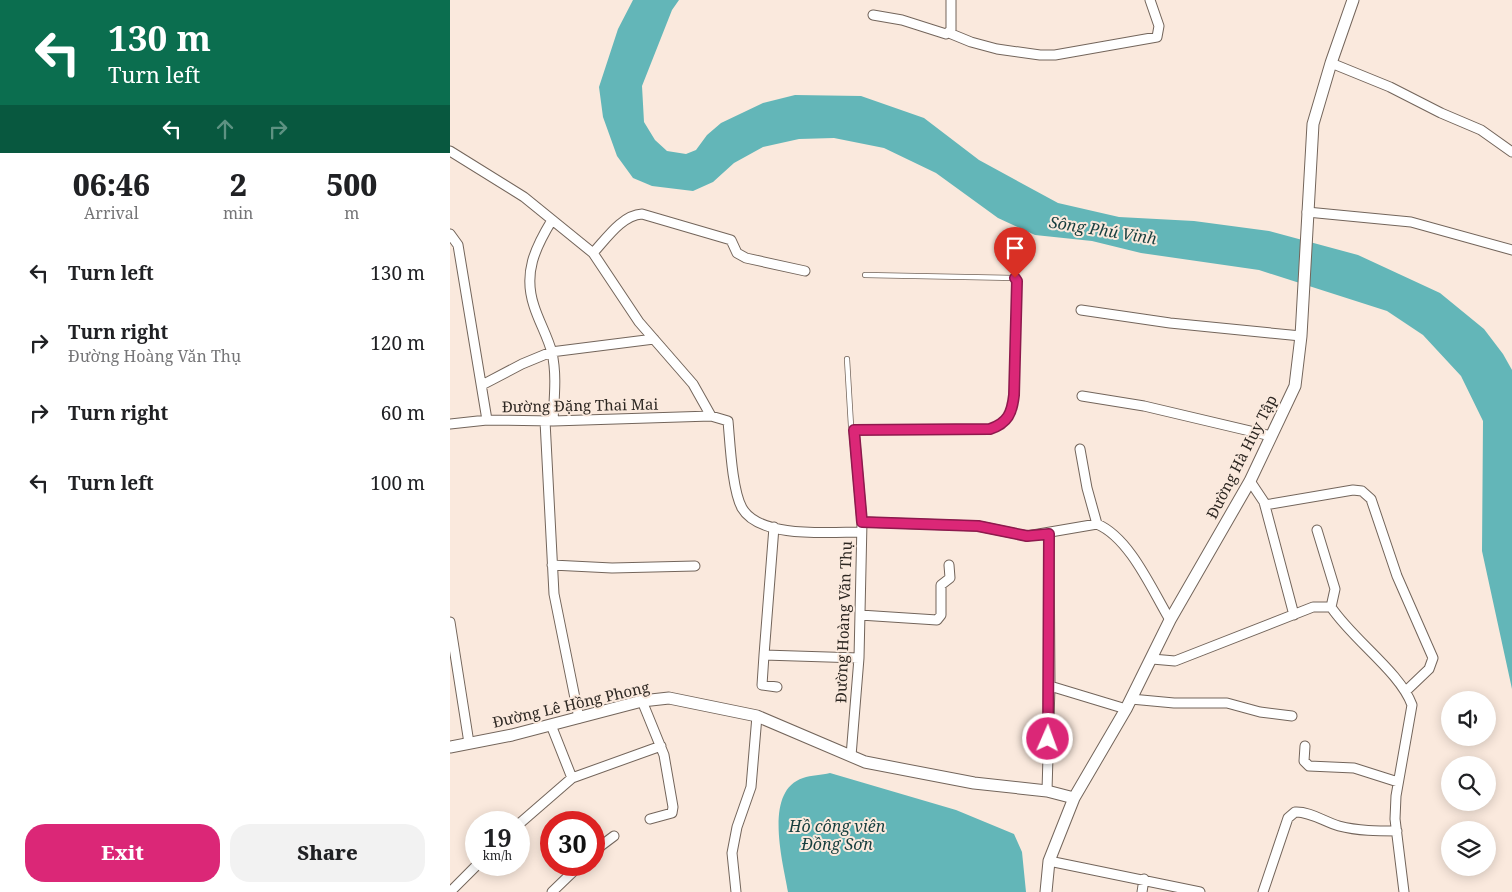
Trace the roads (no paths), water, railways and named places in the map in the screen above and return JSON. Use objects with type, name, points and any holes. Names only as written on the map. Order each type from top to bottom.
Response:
[{"type":"main road","name":"Đường Hà Huy Tập","points":[[1046,892],[1049,861],[1074,798],[1129,704],[1170,620],[1250,482],[1295,386],[1302,308],[1313,124],[1331,63],[1354,0]]},
{"type":"main road","name":"Đường Lê Hồng Phong","points":[[450,746],[551,725],[642,701],[668,698],[757,716],[865,762],[974,783],[1047,792],[1074,798]]},
{"type":"street","points":[[949,33],[951,0]]},
{"type":"street","points":[[873,15],[902,20],[997,49],[1028,54],[1055,55],[1157,37],[1159,26],[1150,0]]},
{"type":"street","points":[[1331,63],[1390,87],[1441,113],[1481,130],[1512,152]]},
{"type":"street","points":[[450,151],[524,197],[593,253],[639,322],[693,384],[711,416],[728,421],[738,494],[742,507],[751,519],[774,527],[800,532],[862,532]]},
{"type":"street","points":[[1307,212],[1410,222],[1512,250]]},
{"type":"street","points":[[593,253],[620,224],[629,217],[642,214],[731,240],[737,253],[746,258],[805,271]]},
{"type":"street","points":[[552,220],[539,242],[529,273],[533,305],[551,352],[554,372],[549,421],[554,594],[579,718]]},
{"type":"street","points":[[450,234],[458,245],[487,420]]},
{"type":"street","points":[[1081,310],[1170,323],[1300,336]]},
{"type":"street","points":[[482,385],[522,364],[551,352],[654,339]]},
{"type":"street","points":[[1082,396],[1144,406],[1271,436]]},
{"type":"street","name":"Đường Đặng Thai Mai","points":[[450,424],[487,420],[549,421],[711,416]]},
{"type":"street","name":"Đường Hoàng Văn Thụ","points":[[851,756],[859,658],[862,532],[854,430]]},
{"type":"street","points":[[1080,449],[1085,482],[1097,524],[1115,535],[1126,548],[1170,620]]},
{"type":"street","points":[[1250,482],[1265,505],[1294,615]]},
{"type":"street","points":[[1265,505],[1353,490],[1362,491],[1371,499],[1397,576],[1433,658],[1428,669],[1407,690]]},
{"type":"street","points":[[862,522],[978,526],[1027,536],[1049,534],[1097,524]]},
{"type":"street","points":[[774,527],[762,685],[778,688]]},
{"type":"street","points":[[1317,530],[1335,589],[1331,607],[1351,634],[1407,690],[1412,705],[1398,782],[1395,818],[1404,892]]},
{"type":"street","points":[[1047,792],[1050,686],[1049,534]]},
{"type":"street","points":[[552,565],[612,568],[695,566]]},
{"type":"street","points":[[860,615],[937,620],[941,616],[941,585],[950,578],[949,565]]},
{"type":"street","points":[[1152,659],[1175,661],[1313,607],[1331,607]]},
{"type":"street","points":[[450,622],[469,743]]},
{"type":"street","points":[[764,655],[859,658]]},
{"type":"street","points":[[1050,686],[1129,704],[1227,703],[1260,712],[1292,716]]},
{"type":"street","points":[[642,701],[661,746],[673,812],[650,819]]},
{"type":"street","points":[[736,892],[732,853],[737,827],[751,787],[757,716]]},
{"type":"street","points":[[551,725],[572,778]]},
{"type":"street","points":[[530,814],[572,778],[661,746]]},
{"type":"street","points":[[1305,746],[1304,761],[1308,766],[1354,768],[1398,782]]},
{"type":"street","points":[[1262,892],[1288,818],[1295,812],[1307,814],[1341,827],[1364,831],[1397,831]]},
{"type":"street","points":[[605,843],[614,836]]},
{"type":"street","points":[[1049,861],[1144,879],[1167,888],[1200,892]]},
{"type":"street","points":[[450,892],[466,876]]},
{"type":"street","points":[[552,892],[569,876]]},
{"type":"street","points":[[1142,892],[1144,879]]},
{"type":"lane","points":[[848,359],[851,426],[854,430],[990,429],[1007,421],[1012,408],[1017,281],[1015,278],[865,276]]},
{"type":"water","name":"Sông Phú Vinh","points":[[633,0],[679,0],[672,10],[642,86],[644,122],[655,140],[667,151],[686,154],[696,150],[707,135],[721,123],[763,103],[795,95],[861,96],[924,118],[979,160],[1058,203],[1119,217],[1194,221],[1269,231],[1358,255],[1440,293],[1484,329],[1503,354],[1512,370],[1512,689],[1482,551],[1483,421],[1461,376],[1423,335],[1387,311],[1259,270],[1141,253],[1092,241],[1035,235],[998,218],[936,173],[884,148],[834,138],[799,139],[763,147],[734,163],[713,182],[693,191],[652,186],[633,178],[617,156],[603,117],[599,87],[618,29]]},
{"type":"water","name":"Hồ công viên Đồng Sơn","points":[[830,773],[956,810],[1014,834],[1022,852],[1026,892],[788,892],[779,829],[779,812],[783,797],[791,785],[803,778]]}]
